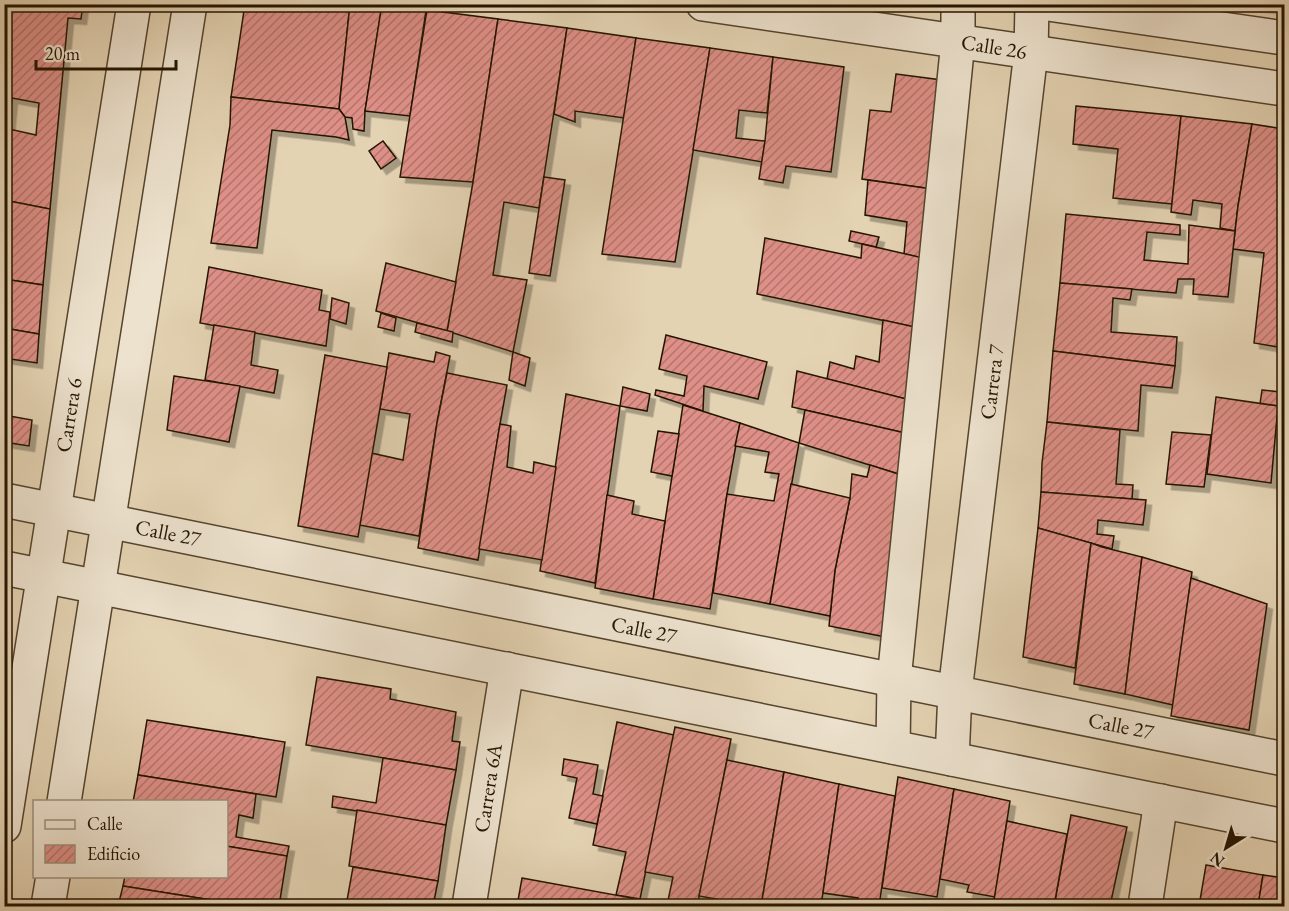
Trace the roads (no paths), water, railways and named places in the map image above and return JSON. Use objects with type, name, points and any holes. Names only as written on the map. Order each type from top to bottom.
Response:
[{"type":"street","name":"Carrera 6","points":[[4,826],[134,4]]},
{"type":"street","points":[[64,800],[190,4]]},
{"type":"street","name":"Calle 26","points":[[703,4],[1284,89]]},
{"type":"street","points":[[893,747],[894,680],[958,41],[958,4]]},
{"type":"street","name":"Carrera 7","points":[[952,759],[955,692],[1031,52],[1032,4]]},
{"type":"street","points":[[1048,4],[1284,38]]},
{"type":"street","name":"Calle 27","points":[[4,500],[1284,759]]},
{"type":"street","points":[[4,568],[1284,826]]},
{"type":"street","name":"Carrera 6A","points":[[469,906],[507,669]]},
{"type":"street","points":[[1145,906],[1161,801]]},
{"type":"street","points":[[48,906],[53,878]]}]
